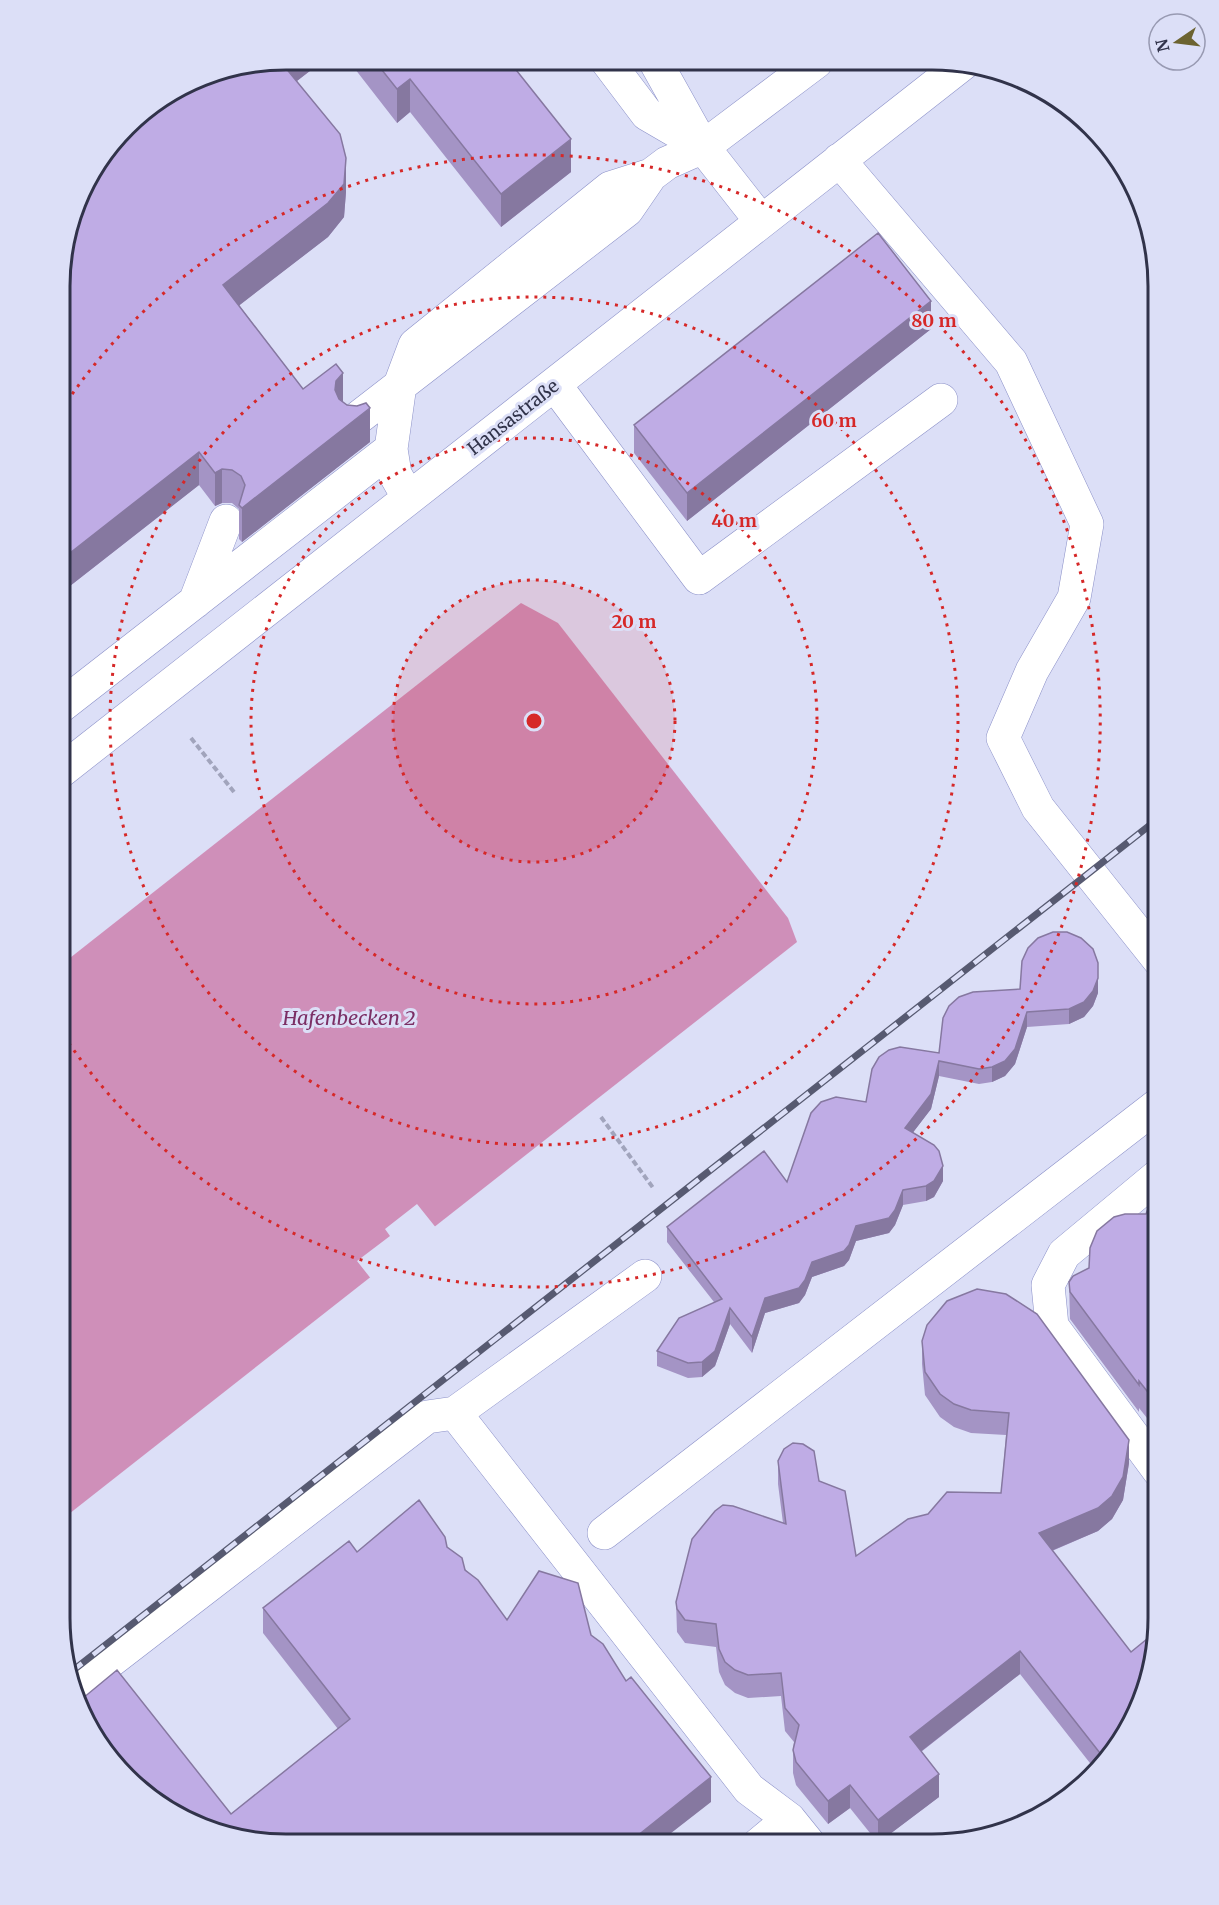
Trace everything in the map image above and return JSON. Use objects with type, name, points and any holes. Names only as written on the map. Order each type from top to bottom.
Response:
[{"type":"street","points":[[614,70],[647,114],[703,147]]},
{"type":"street","points":[[660,70],[703,147],[761,221]]},
{"type":"street","points":[[408,497],[395,474],[391,449],[400,385],[415,345],[610,188],[651,175],[667,163],[703,147],[805,70]]},
{"type":"street","name":"Hansastraße","points":[[70,764],[952,71]]},
{"type":"street","points":[[839,160],[1011,362],[1088,524],[1074,598],[1032,671],[1003,738],[1038,808],[1148,946]]},
{"type":"street","points":[[354,421],[400,385]]},
{"type":"street","points":[[555,385],[699,578],[941,400]]},
{"type":"street","points":[[70,699],[391,449]]},
{"type":"street","points":[[195,602],[226,521]]},
{"type":"street","points":[[604,1533],[1148,1113]]},
{"type":"street","points":[[1148,1184],[1065,1254],[1048,1285],[1052,1326],[1148,1456]]},
{"type":"street","points":[[81,1684],[427,1417],[455,1413],[645,1276]]},
{"type":"street","points":[[455,1413],[749,1789],[789,1819],[801,1834]]},
{"type":"street","points":[[771,1834],[789,1819]]},
{"type":"path","points":[[191,738],[234,792]]},
{"type":"path","points":[[601,1117],[654,1189]]},
{"type":"water","name":"Hafenbecken 2","points":[[521,603],[558,623],[788,918],[797,942],[70,1513],[70,958]]},
{"type":"pier","points":[[417,1204],[437,1229],[372,1280],[357,1261],[390,1236],[385,1229]]},
{"type":"building","points":[[287,70],[340,134],[346,158],[344,184],[328,203],[223,285],[303,389],[336,364],[343,373],[336,381],[335,390],[339,399],[347,405],[357,406],[366,403],[370,408],[242,508],[239,505],[245,485],[241,476],[232,470],[222,469],[215,473],[199,452],[70,553],[70,286],[72,258],[78,230],[87,204],[107,166],[124,144],[155,115],[178,99],[217,82],[258,72]]},
{"type":"building","points":[[382,70],[516,70],[571,139],[501,194],[410,79],[397,89]]},
{"type":"building","points":[[878,233],[931,301],[687,493],[634,425]]},
{"type":"building","points":[[1053,932],[1067,932],[1081,938],[1093,949],[1098,963],[1098,978],[1093,991],[1084,1002],[1069,1009],[1027,1012],[1015,1049],[1005,1061],[992,1067],[979,1069],[939,1061],[931,1094],[905,1128],[934,1145],[939,1151],[943,1166],[934,1181],[926,1186],[903,1190],[889,1218],[856,1226],[849,1245],[844,1251],[812,1262],[799,1288],[765,1298],[752,1337],[730,1308],[715,1351],[702,1362],[688,1363],[657,1351],[679,1318],[722,1299],[667,1227],[764,1151],[787,1182],[811,1113],[821,1102],[836,1097],[866,1102],[872,1069],[879,1057],[889,1050],[900,1047],[939,1053],[943,1018],[949,1006],[959,997],[973,992],[1020,989],[1022,961],[1028,948],[1038,938]]},
{"type":"building","points":[[1148,1209],[1148,1392],[1139,1381],[1139,1385],[1070,1292],[1069,1282],[1073,1276],[1089,1268],[1090,1248],[1097,1231],[1114,1217],[1125,1214],[1146,1214]]},
{"type":"building","points":[[977,1289],[1006,1294],[1037,1314],[1129,1440],[1123,1477],[1112,1496],[1098,1508],[1039,1533],[1131,1652],[1148,1638],[1147,1647],[1132,1701],[1120,1727],[1101,1754],[1020,1651],[910,1737],[939,1774],[878,1820],[850,1785],[828,1801],[796,1762],[793,1750],[799,1725],[785,1708],[781,1673],[748,1675],[735,1670],[725,1662],[719,1649],[716,1624],[685,1620],[677,1609],[676,1602],[692,1539],[715,1511],[723,1505],[733,1506],[786,1524],[778,1461],[784,1449],[793,1443],[803,1444],[814,1451],[819,1481],[845,1491],[856,1556],[908,1519],[928,1514],[947,1492],[1001,1493],[1009,1413],[971,1410],[954,1404],[940,1394],[925,1372],[922,1341],[927,1325],[947,1301]]},
{"type":"building","points":[[419,1500],[445,1537],[447,1547],[462,1558],[465,1570],[478,1580],[507,1620],[539,1571],[578,1583],[591,1635],[603,1644],[626,1681],[631,1677],[711,1777],[640,1834],[272,1834],[230,1827],[178,1806],[144,1781],[124,1761],[99,1727],[85,1696],[117,1670],[231,1814],[350,1719],[263,1608],[349,1541],[357,1552]]},
{"type":"railway","points":[[76,1668],[1148,827]]}]
